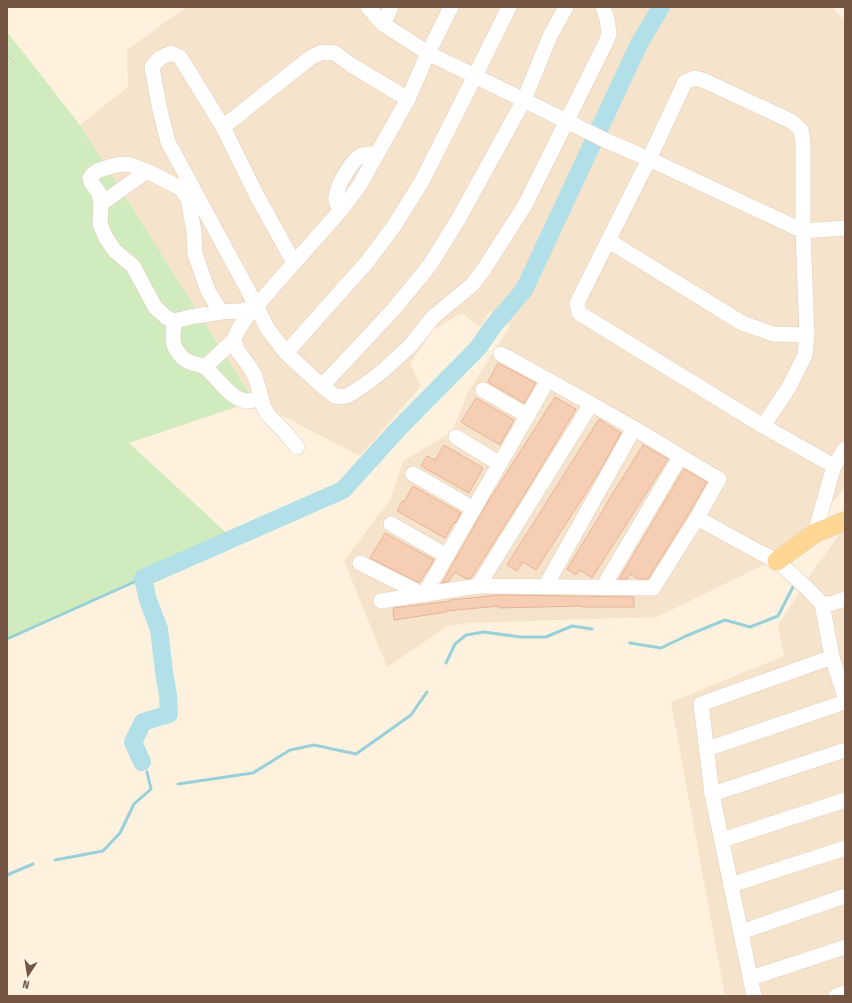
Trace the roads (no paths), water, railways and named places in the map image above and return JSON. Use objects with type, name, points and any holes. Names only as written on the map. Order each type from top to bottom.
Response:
[{"type":"main road","points":[[784,566],[815,533],[845,521]]},
{"type":"street","points":[[368,7],[383,24],[428,53],[607,141],[803,231],[845,228]]},
{"type":"street","points":[[383,24],[391,7]]},
{"type":"street","points":[[205,367],[234,340],[245,319],[341,210],[359,186],[408,99],[428,53],[451,7]]},
{"type":"street","points":[[286,353],[367,262],[394,226],[422,181],[508,7]]},
{"type":"street","points":[[322,386],[392,310],[430,265],[524,100],[550,36],[566,7]]},
{"type":"street","points":[[294,263],[257,196],[223,127],[180,57],[171,53],[160,58],[152,67],[159,106],[168,142],[267,328],[286,353],[322,386],[335,396],[341,397],[348,395],[386,369],[411,345],[433,317],[472,285],[484,269],[525,205],[610,34],[603,7]]},
{"type":"street","points":[[223,127],[310,58],[322,52],[335,53],[351,65],[408,99]]},
{"type":"street","points":[[763,426],[789,387],[805,356],[807,335],[803,231],[803,143],[801,130],[791,121],[712,84],[695,78],[685,82],[578,304],[579,313],[763,426],[834,466]]},
{"type":"street","points":[[221,312],[208,291],[196,254],[188,198],[180,188],[147,171],[128,164],[116,165],[99,170],[93,174],[90,178],[91,182],[99,193],[101,204],[100,224],[106,238],[115,251],[133,266],[156,307],[167,318],[175,321],[190,317],[239,311],[257,307]]},
{"type":"street","points":[[101,204],[147,171]]},
{"type":"street","points":[[609,241],[742,323],[773,334],[807,335]]},
{"type":"street","points":[[175,321],[172,336],[177,351],[183,357],[190,362],[205,367],[233,395],[242,400],[249,401],[261,398]]},
{"type":"street","points":[[234,340],[237,350],[255,376],[264,408],[268,415],[297,447]]},
{"type":"street","points":[[381,601],[478,586],[653,588],[697,518],[718,479],[634,428],[501,354]]},
{"type":"street","points":[[424,595],[548,380]]},
{"type":"street","points":[[483,390],[528,416]]},
{"type":"street","points":[[478,586],[591,404]]},
{"type":"street","points":[[545,587],[634,428]]},
{"type":"street","points":[[456,437],[500,464]]},
{"type":"street","points":[[815,533],[834,466],[845,449]]},
{"type":"street","points":[[603,587],[680,457]]},
{"type":"street","points":[[413,474],[474,509]]},
{"type":"street","points":[[697,518],[784,566],[822,604],[832,656],[845,697]]},
{"type":"street","points":[[391,524],[447,556]]},
{"type":"street","points":[[360,563],[424,595]]},
{"type":"street","points":[[822,604],[830,604],[845,599]]},
{"type":"street","points":[[754,996],[712,794],[701,704],[832,656]]},
{"type":"street","points":[[707,748],[845,702]]},
{"type":"street","points":[[712,794],[845,750]]},
{"type":"street","points":[[722,840],[845,800]]},
{"type":"street","points":[[731,885],[845,848]]},
{"type":"street","points":[[741,932],[845,896]]},
{"type":"street","points":[[751,978],[845,948]]},
{"type":"street","points":[[836,996],[845,993]]},
{"type":"waterway","points":[[142,762],[133,742],[143,722],[169,714],[168,695],[159,629],[148,600],[143,578],[343,490],[399,428],[478,348],[494,325],[524,290],[639,44],[661,7]]},
{"type":"waterway","points":[[7,639],[143,578]]},
{"type":"waterway","points":[[630,643],[661,648],[725,620],[750,627],[778,616],[795,583]]},
{"type":"waterway","points":[[446,663],[455,644],[466,635],[484,632],[520,637],[546,637],[572,626],[592,629]]},
{"type":"waterway","points":[[178,784],[253,773],[290,750],[314,745],[356,754],[411,715],[427,692]]},
{"type":"waterway","points":[[55,860],[103,851],[120,833],[134,804],[151,789],[147,772]]},
{"type":"waterway","points":[[7,875],[33,864]]}]
